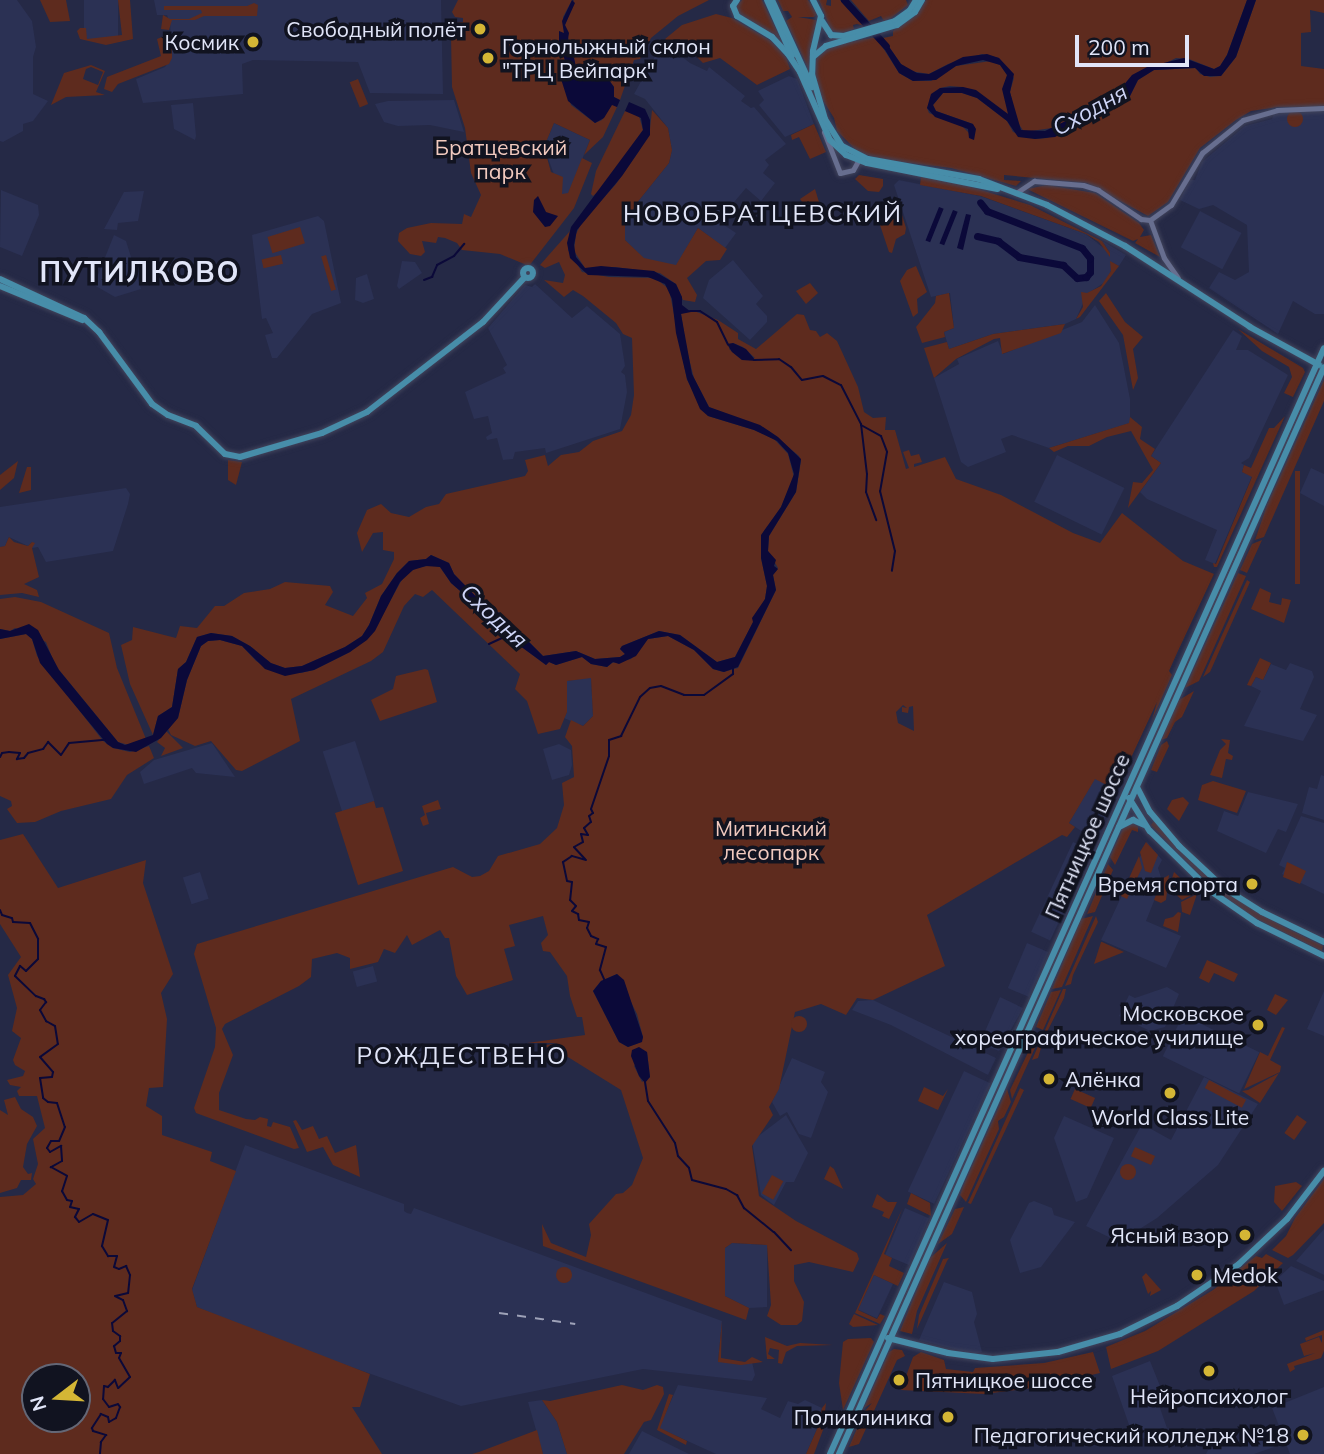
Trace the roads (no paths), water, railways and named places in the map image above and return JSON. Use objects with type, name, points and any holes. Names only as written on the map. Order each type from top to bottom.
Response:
[{"type":"main road","points":[[737,0],[733,6],[737,16],[772,37],[800,72]]},
{"type":"main road","points":[[770,0],[833,136],[854,154],[964,175],[1016,193],[1124,245],[1250,327],[1322,366]]},
{"type":"main road","points":[[813,0],[823,26],[831,35],[840,37],[864,33]]},
{"type":"main road","points":[[882,28],[902,16],[915,0]]},
{"type":"main road","points":[[813,59],[820,48],[906,20],[922,0]]},
{"type":"main road","points":[[820,104],[812,74],[821,16]]},
{"type":"main road","points":[[779,20],[824,129],[840,151],[858,161],[1016,193]]},
{"type":"main road","points":[[0,279],[68,308],[96,328],[152,404],[168,415],[196,426],[225,454],[240,457],[322,433],[368,412],[481,323],[524,278]]},
{"type":"main road","points":[[0,286],[96,328]]},
{"type":"main road","name":"Пятницкое шоссе","points":[[830,1454],[1118,828],[1322,366],[1324,348]]},
{"type":"main road","name":"Пятницкое шоссе","points":[[838,1454],[885,1336],[1127,790],[1322,366]]},
{"type":"main road","points":[[1137,785],[1150,812],[1179,846],[1231,893],[1262,912],[1324,942]]},
{"type":"main road","points":[[1127,790],[1130,801],[1144,825],[1183,866],[1229,905],[1324,956]]},
{"type":"main road","points":[[1121,804],[1130,801],[1150,812]]},
{"type":"main road","points":[[1118,828],[1129,821],[1144,825]]},
{"type":"main road","points":[[885,1336],[948,1353],[993,1359],[1058,1352],[1109,1338],[1177,1306],[1239,1264],[1292,1214],[1324,1171]]},
{"type":"street","points":[[1016,193],[1034,181],[1083,185],[1098,190],[1141,219],[1150,220],[1171,205],[1202,153],[1243,120],[1287,108],[1324,108]]},
{"type":"street","points":[[824,129],[840,173],[850,172],[858,161],[854,154]]},
{"type":"street","points":[[1150,220],[1164,258],[1178,278]]},
{"type":"water","points":[[572,0],[575,3],[565,25],[569,33],[566,51],[574,58],[576,67],[577,65],[587,72],[606,76],[614,87],[614,97],[620,100],[617,107],[612,105],[604,118],[595,123],[568,101],[561,79],[566,63],[559,44],[559,31],[564,33],[562,21]]},
{"type":"water","points":[[1247,0],[1256,0],[1236,57],[1221,76],[1204,76],[1195,68],[1154,70],[1138,80],[1129,98],[1055,137],[1018,137],[1007,121],[977,98],[962,93],[943,93],[933,105],[936,111],[973,124],[976,129],[974,140],[969,138],[968,129],[935,117],[927,108],[931,94],[940,88],[963,87],[976,90],[1008,114],[1002,89],[1007,75],[1000,65],[983,60],[956,66],[936,80],[913,81],[899,73],[879,40],[883,38],[901,64],[917,73],[929,74],[963,57],[987,54],[999,58],[1014,74],[1010,92],[1021,130],[1045,131],[1113,98],[1132,75],[1147,67],[1184,58],[1214,69],[1220,66],[1227,55]]},
{"type":"water","points":[[629,102],[645,109],[650,120],[650,135],[622,176],[577,230],[574,245],[576,257],[585,268],[601,266],[654,271],[676,284],[682,297],[682,305],[691,312],[681,314],[692,374],[709,407],[760,425],[778,437],[801,459],[796,492],[769,536],[768,551],[776,560],[774,566],[778,569],[773,575],[776,590],[738,667],[724,672],[713,669],[694,650],[668,636],[648,639],[636,656],[619,664],[613,662],[607,667],[591,664],[582,657],[556,665],[549,662],[546,665],[508,637],[506,631],[451,583],[440,567],[426,566],[413,570],[400,582],[375,631],[367,640],[314,670],[285,676],[265,669],[242,646],[220,640],[208,641],[201,646],[187,680],[178,718],[161,738],[136,752],[113,748],[107,744],[40,663],[32,639],[26,634],[0,639],[0,629],[10,631],[29,624],[38,630],[59,670],[118,742],[125,745],[153,735],[158,716],[172,707],[178,669],[186,662],[197,637],[211,633],[232,636],[271,663],[285,668],[302,666],[345,647],[362,636],[381,596],[397,573],[409,561],[426,559],[431,555],[449,563],[454,574],[489,610],[500,613],[543,656],[576,651],[595,659],[620,657],[625,654],[620,649],[622,646],[659,631],[680,635],[717,662],[735,657],[753,622],[752,618],[765,599],[767,586],[761,558],[761,535],[781,507],[794,474],[788,453],[777,441],[754,430],[708,416],[700,409],[687,379],[676,333],[672,299],[665,284],[648,277],[588,275],[570,258],[567,243],[571,227],[643,130],[641,118],[625,111]]},
{"type":"water","points":[[538,196],[546,212],[558,216],[550,226],[545,227],[533,212],[534,200]]},
{"type":"water","points":[[939,207],[944,209],[930,242],[926,240]]},
{"type":"water","points":[[953,210],[958,212],[944,245],[940,243]]},
{"type":"water","points":[[966,214],[971,215],[963,250],[957,248]]},
{"type":"water","points":[[733,343],[746,349],[756,361],[742,360],[727,344]]},
{"type":"water","points":[[617,974],[624,980],[643,1037],[642,1042],[628,1047],[619,1042],[593,991],[601,981]]},
{"type":"water","points":[[639,1047],[647,1052],[650,1077],[645,1083],[639,1076],[631,1056],[632,1050]]},
{"type":"waterway","name":"Сходня","points":[[844,0],[886,46]]},
{"type":"waterway","points":[[977,236],[998,241],[1019,257],[1063,265],[1077,278],[1086,277],[1090,272],[1090,258],[1082,248],[987,211],[980,202]]},
{"type":"waterway","points":[[424,280],[432,277],[437,265],[454,256],[464,244]]},
{"type":"waterway","points":[[690,311],[700,311],[717,322],[728,345]]},
{"type":"waterway","points":[[754,360],[779,359],[791,367],[802,380],[823,376],[841,385],[861,424],[867,474],[866,492],[876,520]]},
{"type":"waterway","points":[[861,425],[881,436],[887,452],[880,491],[895,551],[892,571]]},
{"type":"waterway","points":[[489,644],[506,636]]},
{"type":"waterway","points":[[585,859],[574,847],[583,842],[581,834],[588,835],[584,828],[591,822],[589,816],[593,813],[591,809],[609,756],[609,740],[621,736],[640,697],[650,688],[661,686],[684,695],[704,695],[733,674],[733,667]]},
{"type":"waterway","points":[[0,757],[2,753],[9,752],[20,753],[17,759],[24,758],[28,753],[43,749],[48,742],[61,755],[69,743],[105,740]]},
{"type":"waterway","points":[[586,860],[572,856],[563,862],[567,881],[572,882],[570,900],[576,906],[572,911],[578,914],[579,920],[589,922],[587,928],[591,936],[598,939],[596,944],[606,947],[600,970],[604,979]]},
{"type":"waterway","points":[[0,910],[2,915],[12,918],[13,922],[30,923],[38,939],[38,959],[26,971],[20,966],[15,976],[36,996],[44,999],[46,1002],[40,1010],[46,1021],[55,1026],[58,1044],[40,1057],[53,1072],[52,1077],[40,1078],[43,1098],[57,1103],[65,1127],[59,1141],[51,1141],[47,1148],[50,1152],[61,1146],[62,1161],[51,1167],[67,1176],[62,1191],[67,1200],[72,1201],[70,1207],[79,1209],[75,1217],[79,1222],[93,1214],[108,1220],[102,1246],[108,1256],[117,1256],[114,1267],[119,1269],[126,1266],[130,1275],[128,1293],[115,1296],[123,1300],[127,1311],[112,1323],[113,1331],[120,1336],[120,1341],[114,1346],[116,1353],[121,1353],[119,1358],[130,1377],[118,1388],[115,1380],[108,1387],[104,1386],[103,1399],[109,1407],[118,1404],[120,1407],[116,1418],[109,1422],[108,1417],[101,1414],[92,1428],[93,1431],[106,1435],[101,1442],[100,1454]]},
{"type":"waterway","points":[[645,1082],[648,1101],[675,1143],[678,1156],[689,1168],[692,1180],[726,1189],[737,1195],[744,1208],[791,1250]]},
{"type":"railway","points":[[499,1313],[575,1324]]},
{"type":"place","name":"Свободный полёт","points":[[480,29]]},
{"type":"place","name":"Космик","points":[[253,42]]},
{"type":"place","name":"Горнолыжный склон \"ТРЦ Вейпарк\"","points":[[488,58]]},
{"type":"place","name":"Время спорта","points":[[1252,884]]},
{"type":"place","name":"Московское хореографическое училище","points":[[1258,1025]]},
{"type":"place","name":"Алёнка","points":[[1049,1079]]},
{"type":"place","name":"World Class Lite","points":[[1170,1093]]},
{"type":"place","name":"Ясный взор","points":[[1245,1235]]},
{"type":"place","name":"Medok","points":[[1197,1275]]},
{"type":"place","name":"Нейропсихолог","points":[[1209,1371]]},
{"type":"place","name":"Пятницкое шоссе","points":[[899,1380]]},
{"type":"place","name":"Поликлиника","points":[[948,1417]]},
{"type":"place","name":"Педагогический колледж №18","points":[[1303,1435]]},
{"type":"district","name":"НОВОБРАТЦЕВСКИЙ","points":[[763,214]]},
{"type":"district","name":"ПУТИЛКОВО","points":[[140,272]]},
{"type":"district","name":"РОЖДЕСТВЕНО","points":[[462,1056]]},
{"type":"park label","name":"Братцевский парк","points":[[501,159]]},
{"type":"park label","name":"Митинский лесопарк","points":[[771,840]]}]
